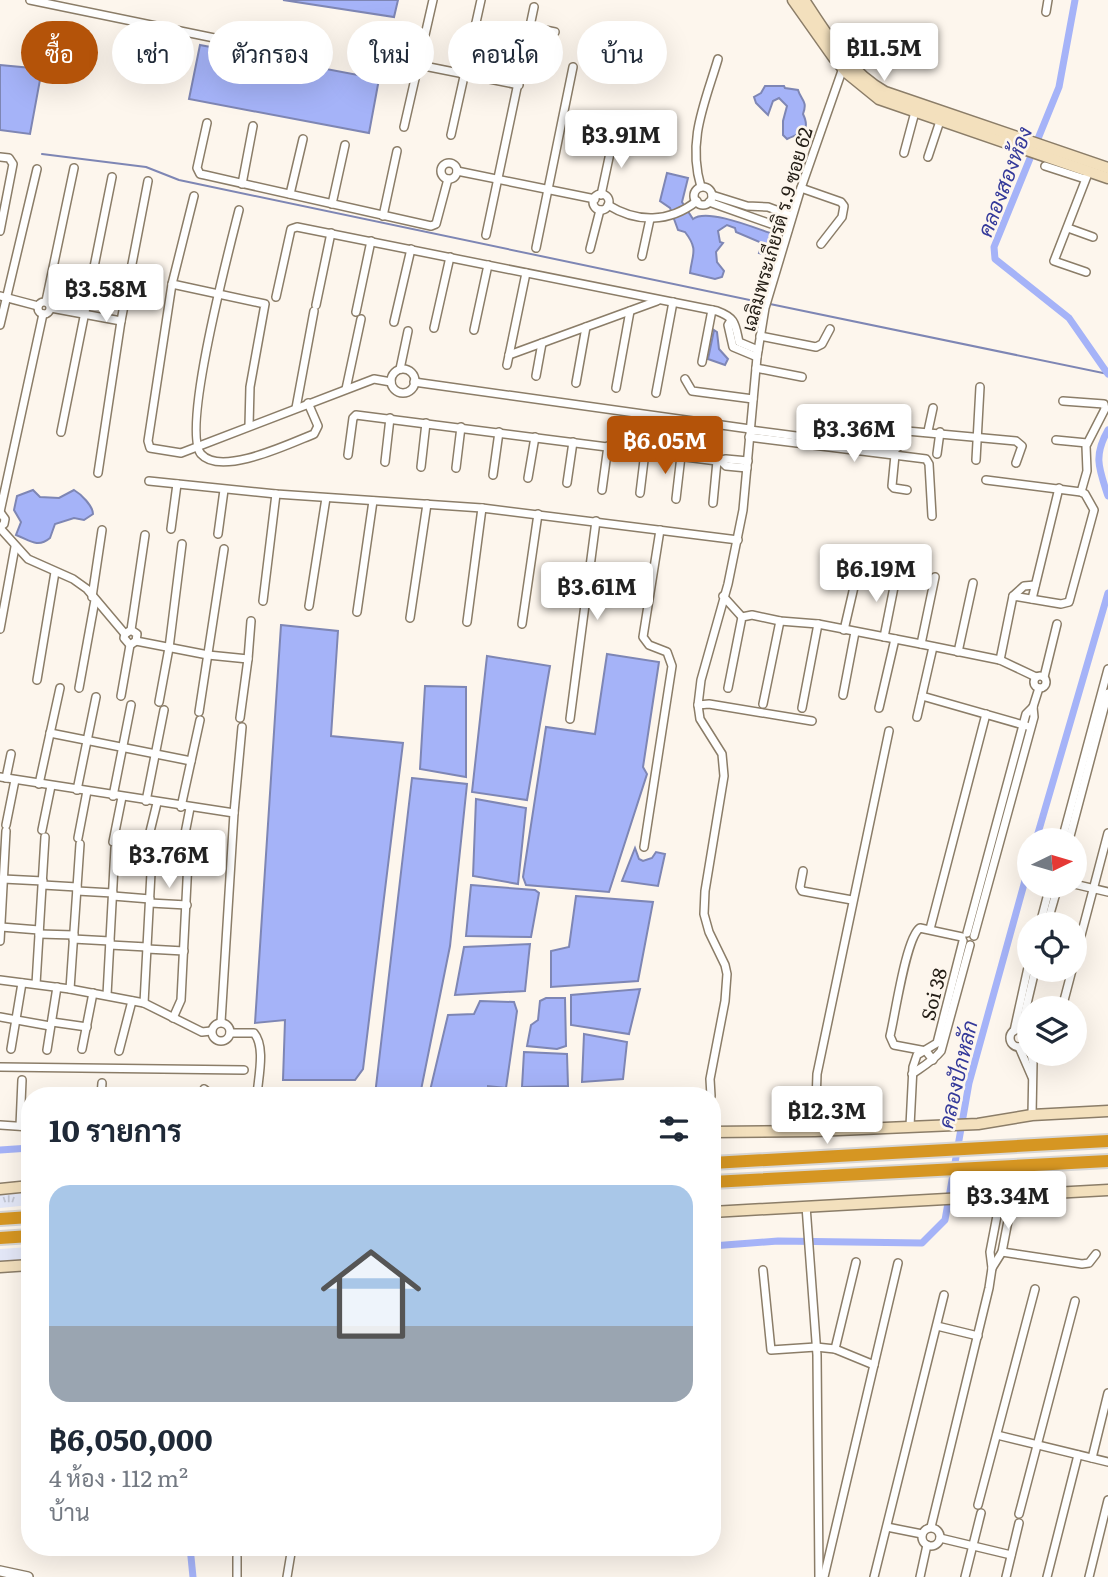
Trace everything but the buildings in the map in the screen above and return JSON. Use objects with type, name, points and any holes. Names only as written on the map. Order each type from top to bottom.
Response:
[{"type":"highway","points":[[721,1162],[1108,1141]]},
{"type":"highway","points":[[721,1181],[1108,1161]]},
{"type":"highway","points":[[0,1219],[21,1218]]},
{"type":"highway","points":[[0,1238],[21,1237]]},
{"type":"main road","points":[[793,0],[844,65],[879,99],[940,121],[994,134]]},
{"type":"main road","points":[[804,0],[844,65],[891,95],[994,134],[1070,159],[1108,168]]},
{"type":"main road","points":[[1070,159],[1087,175],[1108,177]]},
{"type":"main road","points":[[721,1132],[978,1124],[1032,1115],[1108,1111]]},
{"type":"main road","points":[[0,1189],[21,1187]]},
{"type":"main road","points":[[721,1211],[1108,1190]]},
{"type":"main road","points":[[0,1267],[21,1266]]},
{"type":"street","points":[[30,0],[208,36]]},
{"type":"street","points":[[428,21],[433,0]]},
{"type":"street","points":[[477,21],[481,0]]},
{"type":"street","points":[[1046,12],[1048,0]]},
{"type":"street","points":[[531,21],[534,7]]},
{"type":"street","points":[[701,187],[694,146],[718,59]]},
{"type":"street","name":"เฉลิมพระเกียรติ ร.9 ซอย 62","points":[[698,705],[701,680],[738,540],[757,353],[765,308],[801,188],[844,65]]},
{"type":"street","points":[[536,248],[573,67]]},
{"type":"street","points":[[404,127],[414,84]]},
{"type":"street","points":[[451,135],[463,84]]},
{"type":"street","points":[[486,234],[519,85],[514,84]]},
{"type":"street","points":[[904,153],[915,113]]},
{"type":"street","points":[[928,158],[940,121]]},
{"type":"street","points":[[207,123],[198,171],[242,184],[434,226],[448,179]]},
{"type":"street","points":[[242,184],[253,126]]},
{"type":"street","points":[[290,194],[303,139]]},
{"type":"street","points":[[600,210],[595,206],[613,139]]},
{"type":"street","points":[[332,204],[345,145]]},
{"type":"street","points":[[383,216],[397,151]]},
{"type":"street","points":[[0,157],[9,159],[13,164],[0,231]]},
{"type":"street","points":[[448,179],[441,173],[444,164],[453,163],[457,171]]},
{"type":"street","points":[[1045,166],[1087,175],[1054,261],[1086,272]]},
{"type":"street","points":[[43,314],[47,314],[74,168]]},
{"type":"street","points":[[0,324],[3,297],[37,169]]},
{"type":"street","points":[[457,171],[608,199],[608,205]]},
{"type":"street","points":[[448,179],[453,178],[457,171]]},
{"type":"street","points":[[61,432],[112,177]]},
{"type":"street","points":[[98,473],[121,321],[148,181]]},
{"type":"street","points":[[701,187],[710,190],[710,199]]},
{"type":"street","points":[[696,201],[695,193],[701,187]]},
{"type":"street","points":[[801,188],[832,198],[844,206],[842,217],[821,244]]},
{"type":"street","points":[[194,196],[172,284],[148,441],[154,450],[181,453],[374,379],[391,383]]},
{"type":"street","points":[[696,201],[702,204],[710,199],[746,210],[762,223],[788,230]]},
{"type":"street","points":[[608,205],[623,215],[650,219],[672,216],[696,201]]},
{"type":"street","points":[[590,249],[600,210],[608,205]]},
{"type":"street","points":[[746,210],[768,207],[792,216]]},
{"type":"street","points":[[239,210],[205,355],[197,417],[198,446],[201,454],[210,459],[240,462],[314,434],[318,426],[308,403]]},
{"type":"street","points":[[642,256],[650,219]]},
{"type":"street","points":[[276,297],[291,229],[297,226],[712,310],[726,314],[731,320],[729,325],[733,347],[757,353]]},
{"type":"street","points":[[1068,228],[1093,237]]},
{"type":"street","points":[[296,408],[331,233]]},
{"type":"street","points":[[346,389],[371,241]]},
{"type":"street","points":[[394,322],[411,249]]},
{"type":"street","points":[[434,328],[450,257]]},
{"type":"street","points":[[474,330],[488,265]]},
{"type":"street","points":[[507,365],[526,273]]},
{"type":"street","points":[[172,284],[265,304],[250,387],[249,426]]},
{"type":"street","points":[[3,297],[121,321]]},
{"type":"street","points":[[509,355],[657,300]]},
{"type":"street","points":[[656,393],[673,302]]},
{"type":"street","points":[[38,306],[38,310],[43,314]]},
{"type":"street","points":[[702,362],[712,310]]},
{"type":"street","points":[[616,388],[630,311]]},
{"type":"street","points":[[43,314],[0,512],[5,519],[0,528],[28,559],[73,579],[87,589],[128,632],[137,634],[121,696]]},
{"type":"street","points":[[576,383],[586,327]]},
{"type":"street","points":[[760,337],[816,346],[822,344],[830,329]]},
{"type":"street","points":[[408,331],[400,369],[392,376],[391,383],[401,393],[409,391],[414,382]]},
{"type":"street","points":[[536,376],[542,343]]},
{"type":"street","points":[[756,368],[802,377]]},
{"type":"street","points":[[400,369],[410,372],[414,382]]},
{"type":"street","points":[[685,379],[692,390],[753,398]]},
{"type":"street","points":[[414,382],[928,461],[932,516]]},
{"type":"street","points":[[976,460],[980,387]]},
{"type":"street","points":[[1063,401],[1104,404],[1105,409],[1087,443],[1087,471],[1081,492]]},
{"type":"street","points":[[928,431],[933,408]]},
{"type":"street","points":[[348,455],[354,416],[390,418],[608,446],[719,461],[726,466],[747,465]]},
{"type":"street","points":[[385,461],[390,418]]},
{"type":"street","points":[[861,445],[863,420]]},
{"type":"street","points":[[421,467],[426,423]]},
{"type":"street","points":[[456,468],[461,427]]},
{"type":"street","points":[[493,475],[499,432]]},
{"type":"street","points":[[750,432],[896,449],[902,432],[940,432],[1020,442],[1022,446],[1016,463]]},
{"type":"street","points":[[937,454],[940,432]]},
{"type":"street","points":[[528,478],[535,437]]},
{"type":"street","points":[[1056,440],[1087,443]]},
{"type":"street","points":[[566,483],[573,442]]},
{"type":"street","points":[[602,490],[608,446]]},
{"type":"street","points":[[640,493],[645,452]]},
{"type":"street","points":[[895,455],[892,486],[907,489]]},
{"type":"street","points":[[676,499],[681,456]]},
{"type":"street","points":[[713,503],[719,461]]},
{"type":"street","points":[[986,480],[1081,492],[1094,510],[1069,602],[1060,604],[1013,596]]},
{"type":"street","points":[[149,481],[224,490],[482,508],[738,540]]},
{"type":"street","points":[[170,530],[177,484]]},
{"type":"street","points":[[1032,599],[1059,488]]},
{"type":"street","points":[[218,534],[224,490]]},
{"type":"street","points":[[263,601],[276,494]]},
{"type":"street","points":[[309,606],[326,498]]},
{"type":"street","points":[[357,612],[373,501]]},
{"type":"street","points":[[410,618],[427,504]]},
{"type":"street","points":[[467,622],[482,508]]},
{"type":"street","points":[[522,624],[538,514]]},
{"type":"street","points":[[570,719],[596,521]]},
{"type":"street","points":[[79,688],[102,530]]},
{"type":"street","points":[[643,848],[673,666],[667,652],[649,645],[643,637],[660,530]]},
{"type":"street","points":[[145,535],[126,643],[248,659]]},
{"type":"street","points":[[159,702],[170,648],[182,544]]},
{"type":"street","points":[[0,629],[15,547]]},
{"type":"street","points":[[181,854],[191,761],[224,549]]},
{"type":"street","points":[[37,680],[55,572]]},
{"type":"street","points":[[844,630],[857,574]]},
{"type":"street","points":[[884,637],[896,577]]},
{"type":"street","points":[[921,644],[935,577]]},
{"type":"street","points":[[958,652],[972,583]]},
{"type":"street","points":[[1000,660],[1013,596],[1024,586],[1035,584]]},
{"type":"street","points":[[723,596],[742,617]]},
{"type":"street","points":[[742,617],[752,615],[780,621],[818,624],[921,644],[1000,660],[1040,677],[1057,624]]},
{"type":"street","points":[[728,688],[742,617]]},
{"type":"street","points":[[220,1022],[241,722],[251,621]]},
{"type":"street","points":[[763,704],[780,621]]},
{"type":"street","points":[[802,708],[818,624]]},
{"type":"street","points":[[843,695],[855,632]]},
{"type":"street","points":[[879,708],[895,639]]},
{"type":"street","points":[[917,717],[933,648]]},
{"type":"street","points":[[1072,828],[1108,670]]},
{"type":"street","name":"Soi 38","points":[[911,1074],[917,1055],[940,1044],[1027,726],[1034,717],[1033,707],[1039,688],[1034,684],[1040,677]]},
{"type":"street","points":[[39,784],[60,688]]},
{"type":"street","points":[[1066,828],[1108,693]]},
{"type":"street","points":[[922,695],[1027,726]]},
{"type":"street","points":[[77,790],[96,696]]},
{"type":"street","points":[[710,1087],[727,974],[704,914],[705,891],[724,776],[722,754],[700,719],[698,705],[709,704],[811,722]]},
{"type":"street","points":[[113,796],[131,705]]},
{"type":"street","points":[[146,801],[164,710]]},
{"type":"street","points":[[930,929],[986,714]]},
{"type":"street","points":[[815,1131],[817,1074],[889,731]]},
{"type":"street","points":[[50,733],[191,761]]},
{"type":"street","points":[[0,941],[7,778],[11,754]]},
{"type":"street","points":[[7,778],[234,813]]},
{"type":"street","points":[[36,984],[43,883],[43,834],[51,786]]},
{"type":"street","points":[[70,989],[79,841],[88,791]]},
{"type":"street","points":[[107,995],[114,845],[122,797]]},
{"type":"street","points":[[146,848],[157,803]]},
{"type":"street","points":[[1087,915],[1108,834]]},
{"type":"street","points":[[144,1003],[152,854]]},
{"type":"street","points":[[173,1018],[181,1000],[188,861]]},
{"type":"street","points":[[803,871],[800,887],[802,891],[852,900]]},
{"type":"street","points":[[2,885],[43,883],[187,905]]},
{"type":"street","points":[[1087,887],[1108,892]]},
{"type":"street","points":[[1,923],[110,943],[184,951]]},
{"type":"street","points":[[933,1060],[926,1051],[894,1045],[890,1036],[912,937],[920,928],[967,938]]},
{"type":"street","points":[[0,980],[70,989],[144,1003],[202,1032],[211,1031]]},
{"type":"street","points":[[11,1049],[22,983]]},
{"type":"street","points":[[47,1050],[57,987]]},
{"type":"street","points":[[82,1049],[93,993]]},
{"type":"street","points":[[119,1051],[132,1001]]},
{"type":"street","points":[[0,1017],[87,1027]]},
{"type":"street","points":[[211,1031],[220,1022]]},
{"type":"street","points":[[211,1031],[219,1041],[227,1039],[229,1026],[220,1022]]},
{"type":"street","points":[[1017,1030],[1010,1039],[1017,1045]]},
{"type":"street","points":[[230,1033],[254,1033],[258,1037],[258,1087]]},
{"type":"street","points":[[910,1126],[911,1074],[933,1060],[940,1044]]},
{"type":"street","points":[[1030,1066],[1032,1078]]},
{"type":"street","points":[[1032,1115],[1033,1066]]},
{"type":"street","points":[[0,1068],[244,1070]]},
{"type":"street","points":[[22,1080],[22,1087]]},
{"type":"street","points":[[0,1125],[20,1126],[21,1103]]},
{"type":"street","points":[[931,1527],[978,1336],[992,1268],[990,1252],[1001,1195]]},
{"type":"street","points":[[992,1268],[1002,1252],[1013,1195]]},
{"type":"street","points":[[806,1206],[817,1347],[822,1577]]},
{"type":"street","points":[[993,1235],[1004,1237]]},
{"type":"street","points":[[1002,1252],[1082,1264],[1089,1263],[1096,1254]]},
{"type":"street","points":[[835,1349],[856,1262]]},
{"type":"street","points":[[822,1577],[837,1525],[898,1263]]},
{"type":"street","points":[[763,1270],[771,1350],[817,1347],[835,1349],[874,1365]]},
{"type":"street","points":[[965,1577],[979,1509],[1035,1289]]},
{"type":"street","points":[[874,1577],[944,1295]]},
{"type":"street","points":[[1006,1577],[1075,1301]]},
{"type":"street","points":[[937,1326],[978,1336]]},
{"type":"street","points":[[1092,1458],[1108,1394]]},
{"type":"street","points":[[997,1435],[1108,1462]]},
{"type":"street","points":[[1047,1577],[1078,1455]]},
{"type":"street","points":[[1089,1577],[1108,1500]]},
{"type":"street","points":[[819,1520],[837,1525]]},
{"type":"street","points":[[887,1527],[922,1534]]},
{"type":"street","points":[[927,1545],[922,1534],[931,1527]]},
{"type":"street","points":[[927,1545],[936,1544],[940,1538],[938,1531],[931,1527]]},
{"type":"street","points":[[940,1538],[1012,1555]]},
{"type":"street","points":[[920,1577],[927,1545]]},
{"type":"street","points":[[287,1577],[290,1556]]},
{"type":"street","points":[[236,1577],[237,1557]]},
{"type":"street","points":[[0,1570],[28,1577]]},
{"type":"green space","points":[[21,1194],[21,1206],[0,1208],[0,1195]]},
{"type":"green space","points":[[21,1248],[21,1261],[0,1262],[0,1249]]},
{"type":"water","points":[[283,0],[398,0],[394,17]]},
{"type":"water","points":[[200,45],[208,47],[208,84],[333,84],[333,70],[347,73],[347,84],[378,84],[369,133],[189,99]]},
{"type":"water","points":[[0,65],[21,67],[21,84],[39,84],[30,134],[0,130]]},
{"type":"water","points":[[765,86],[784,86],[798,90],[805,106],[803,114],[806,125],[803,131],[787,139],[783,135],[787,106],[779,98],[773,101],[768,115],[756,103],[754,97],[761,93]]},
{"type":"water","points":[[667,173],[688,178],[682,202],[693,219],[700,216],[720,217],[773,234],[776,238],[770,256],[759,253],[762,243],[736,232],[735,228],[727,225],[718,231],[720,242],[723,243],[716,252],[717,262],[724,271],[722,277],[715,279],[690,273],[694,252],[692,243],[685,232],[678,230],[670,208],[660,201]]},
{"type":"water","points":[[714,330],[717,332],[719,349],[728,359],[725,365],[708,359]]},
{"type":"water","points":[[33,490],[40,497],[59,498],[74,490],[86,500],[93,514],[84,520],[74,518],[55,524],[50,538],[41,543],[29,541],[16,535],[21,522],[14,510],[17,496]]},
{"type":"water","points":[[281,625],[338,631],[331,736],[403,743],[363,1069],[355,1080],[283,1080],[285,1020],[255,1023]]},
{"type":"water","points":[[607,654],[659,662],[643,767],[647,774],[609,892],[526,885],[523,877],[546,727],[595,734]]},
{"type":"water","points":[[487,656],[550,666],[527,800],[472,792]]},
{"type":"water","points":[[425,686],[466,687],[466,777],[420,769]]},
{"type":"water","points":[[412,778],[467,784],[450,946],[422,1087],[376,1087]]},
{"type":"water","points":[[476,799],[526,808],[518,884],[473,876]]},
{"type":"water","points":[[635,848],[639,859],[643,861],[652,858],[656,852],[665,854],[658,886],[622,881]]},
{"type":"water","points":[[471,885],[535,890],[539,893],[531,937],[466,936]]},
{"type":"water","points":[[576,896],[653,902],[638,981],[551,987],[551,951],[569,947]]},
{"type":"water","points":[[530,944],[525,991],[455,995],[464,947]]},
{"type":"water","points":[[640,989],[629,1034],[571,1025],[571,995]]},
{"type":"water","points":[[546,998],[565,998],[566,1046],[557,1049],[527,1046],[531,1025],[538,1020],[540,1001]]},
{"type":"water","points":[[480,1001],[514,1002],[517,1011],[506,1087],[431,1087],[448,1015],[474,1014]]},
{"type":"water","points":[[584,1034],[627,1042],[623,1079],[582,1082]]},
{"type":"water","points":[[524,1052],[567,1054],[568,1086],[522,1087]]},
{"type":"waterway","name":"คลองสองห้อง","points":[[1075,0],[1059,87],[994,247],[995,259],[1069,318],[1108,374]]},
{"type":"waterway","points":[[42,154],[146,167],[179,180],[764,303]]},
{"type":"waterway","points":[[770,304],[1108,374]]},
{"type":"waterway","name":"คลองสองห้อง","points":[[1108,430],[1099,455],[1108,496]]},
{"type":"waterway","name":"คลองปักหลัก","points":[[1039,828],[1108,593]]},
{"type":"waterway","name":"คลองปักหลัก","points":[[721,1245],[778,1241],[922,1243],[945,1220],[969,1083],[1020,898]]},
{"type":"waterway","name":"คลองปักหลัก","points":[[0,1150],[21,1149]]},
{"type":"waterway","points":[[191,1556],[193,1577]]}]
